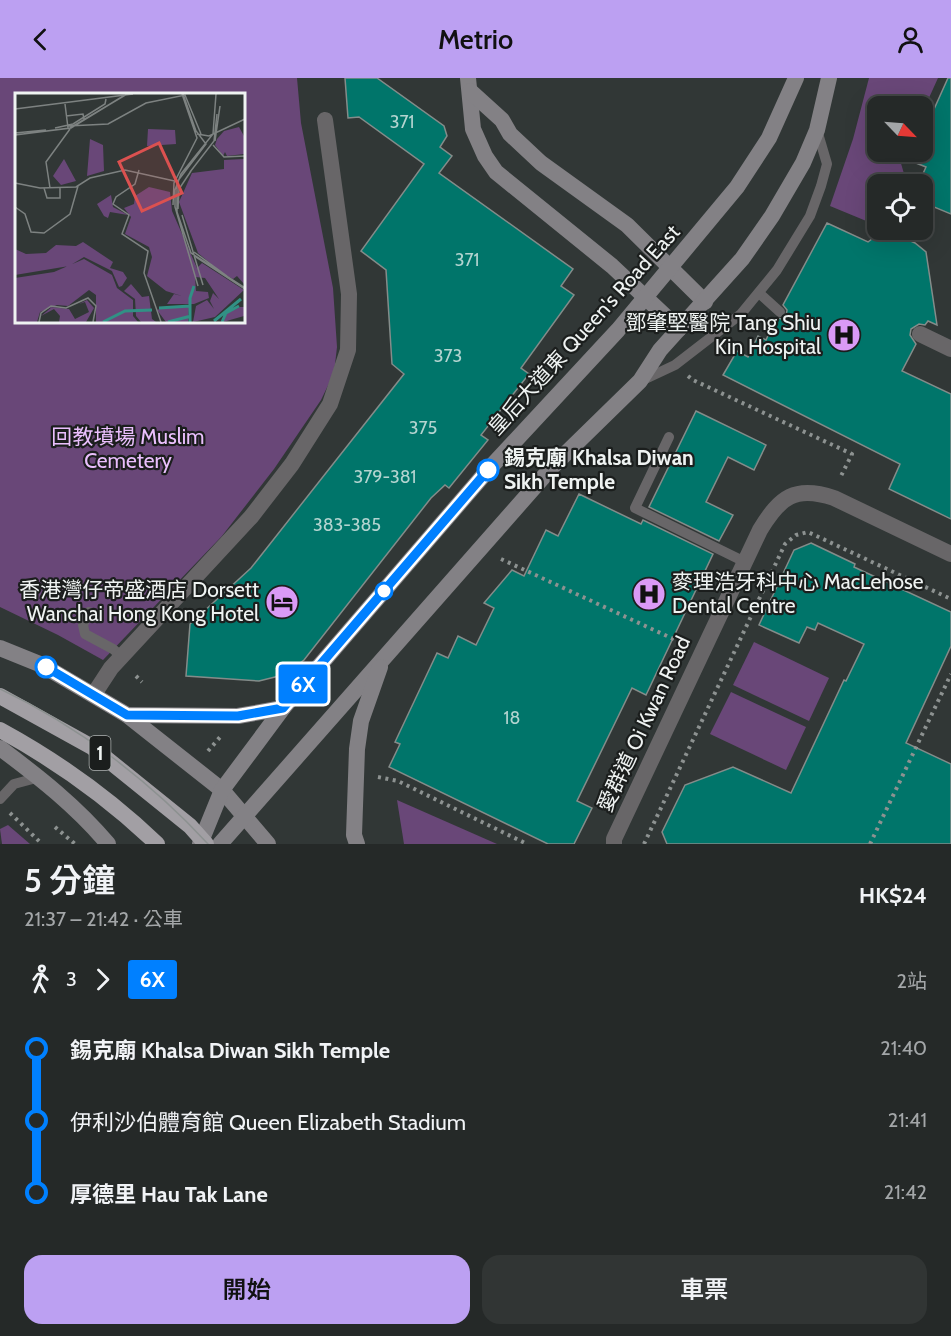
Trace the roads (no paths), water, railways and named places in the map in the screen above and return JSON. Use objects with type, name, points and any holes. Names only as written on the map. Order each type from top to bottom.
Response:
[{"type":"highway","name":"1","points":[[0,696],[92,747],[190,826],[206,844]]},
{"type":"highway","name":"1","points":[[0,730],[66,769],[106,798],[157,844]]},
{"type":"main road","name":"皇后大道東 Queen's Road East","points":[[200,844],[222,790],[283,708],[488,470],[618,330],[737,187],[769,138],[796,78]]},
{"type":"main road","points":[[220,844],[553,466],[640,381],[660,350],[742,259],[772,216],[803,163],[817,130],[829,78]]},
{"type":"main road","points":[[469,85],[502,120],[510,134],[541,163],[627,225],[705,302]]},
{"type":"main road","points":[[469,85],[473,129],[484,156],[496,172],[612,266],[679,329]]},
{"type":"main road","points":[[0,648],[42,665],[127,715],[222,790],[268,844]]},
{"type":"main road","points":[[357,844],[354,835],[357,749],[361,721],[383,657]]},
{"type":"main road","points":[[127,715],[238,716],[283,708]]},
{"type":"main road","points":[[0,748],[40,777],[92,825],[108,844]]},
{"type":"street","points":[[94,694],[122,657],[251,517],[292,464],[330,404],[348,350],[349,294],[325,120]]},
{"type":"street","points":[[920,334],[951,349]]},
{"type":"street","name":"愛群道 Oi Kwan Road","points":[[614,844],[614,839],[745,562],[772,510],[786,498],[804,492],[820,493],[951,554]]},
{"type":"lane","points":[[640,381],[675,365],[741,314],[777,270],[810,216],[821,186],[826,164],[817,130]]},
{"type":"lane","points":[[759,293],[780,312]]},
{"type":"lane","points":[[669,437],[635,508],[745,562]]},
{"type":"lane","points":[[89,612],[83,625],[85,634],[113,649],[122,657]]},
{"type":"lane","points":[[0,799],[14,784],[40,777]]},
{"type":"tram line","points":[[0,689],[57,720],[112,757],[162,798],[208,844]]},
{"type":"place","name":"鄧肇堅醫院 Tang Shiu Kin Hospital","points":[[844,335]]},
{"type":"place","name":"錫克廟 Khalsa Diwan Sikh Temple","points":[[488,470]]},
{"type":"place","name":"麥理浩牙科中心 MacLehose Dental Centre","points":[[649,594]]},
{"type":"place","name":"香港灣仔帝盛酒店 Dorsett Wanchai Hong Kong Hotel","points":[[282,602]]},
{"type":"park label","name":"回教墳場 Muslim Cemetery","points":[[128,449]]}]
